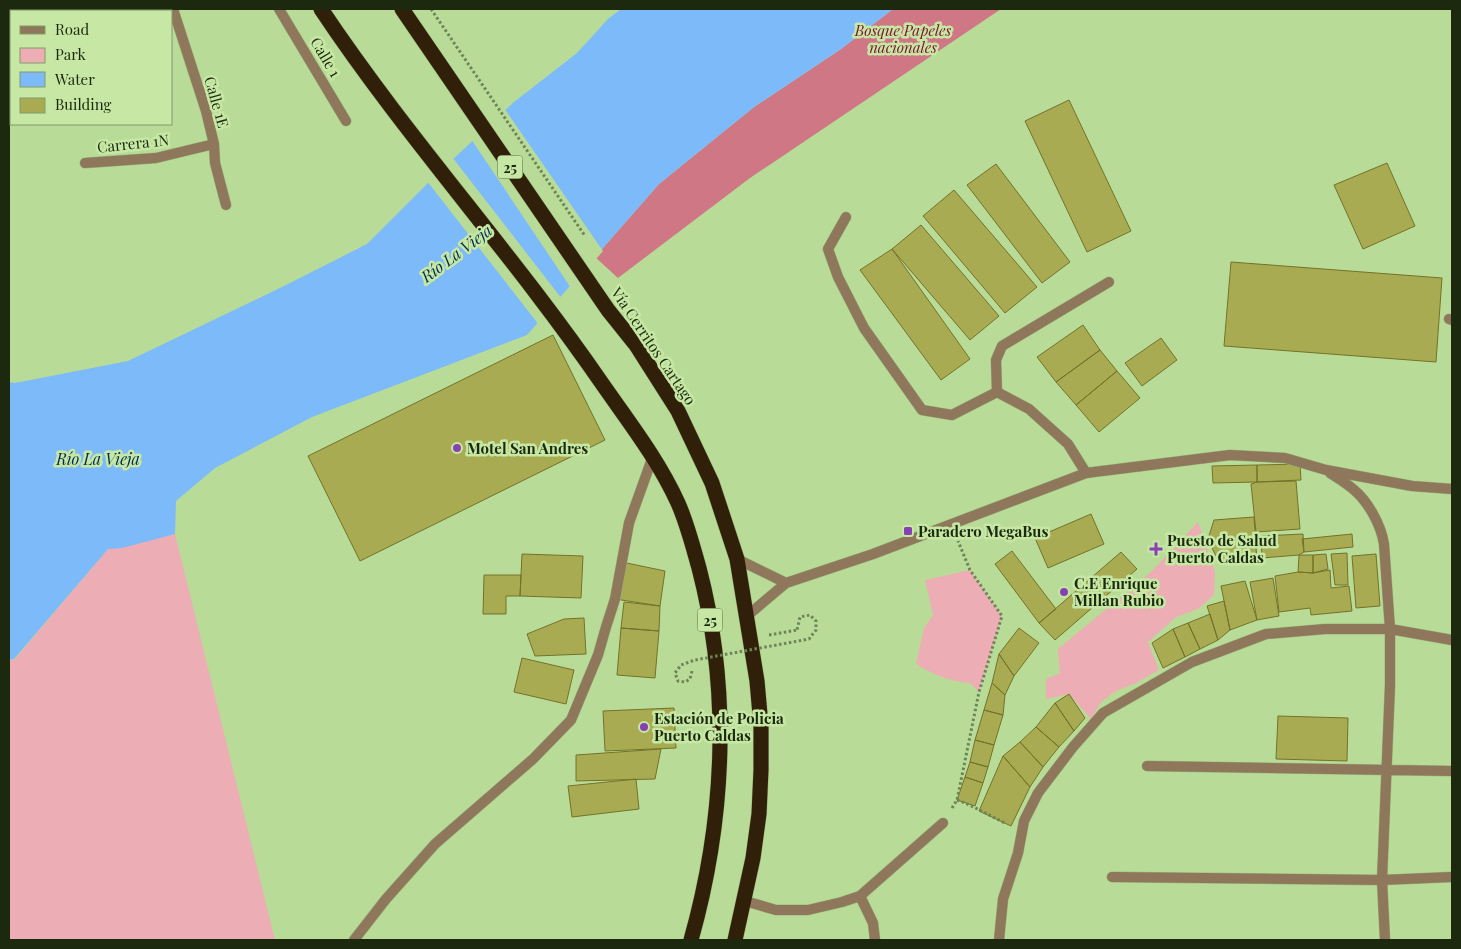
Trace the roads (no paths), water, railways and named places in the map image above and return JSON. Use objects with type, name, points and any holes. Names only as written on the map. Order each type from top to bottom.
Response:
[{"type":"highway","name":"25","points":[[321,9],[358,64],[568,334],[653,456],[678,504],[694,552],[711,625],[720,702],[718,808],[707,877],[691,940]]},
{"type":"highway","name":"Vía Cerritos Cartago","points":[[402,9],[608,310],[636,345],[678,412],[712,484],[737,559],[751,638],[761,726],[761,770],[757,832],[745,901],[735,940]]},
{"type":"street","name":"Calle 1E","points":[[173,9],[206,111],[214,144],[215,163],[226,205]]},
{"type":"street","name":"Calle 1","points":[[279,9],[346,121]]},
{"type":"street","name":"Carrera 1N","points":[[85,163],[156,158],[214,144]]},
{"type":"street","points":[[846,217],[828,249],[838,277],[864,328],[922,410],[952,415],[998,392]]},
{"type":"street","points":[[998,392],[996,360],[1002,346],[1110,282]]},
{"type":"street","points":[[998,392],[1028,409],[1068,444],[1086,474]]},
{"type":"street","points":[[354,940],[386,899],[435,844],[533,759],[571,720],[598,655],[615,599],[629,523],[653,456]]},
{"type":"street","points":[[747,616],[786,584],[873,554],[1086,474],[1230,456],[1285,458],[1326,470],[1412,486],[1452,489]]},
{"type":"street","points":[[1326,470],[1354,490],[1367,505],[1382,535],[1390,629],[1390,685],[1382,880],[1385,940]]},
{"type":"street","points":[[737,559],[786,584]]},
{"type":"street","points":[[999,940],[1003,898],[1018,853],[1024,821],[1038,793],[1103,714],[1192,662],[1266,634],[1325,629],[1390,629],[1452,640]]},
{"type":"street","points":[[1147,766],[1452,770]]},
{"type":"street","points":[[745,901],[776,910],[808,910],[860,896],[943,823]]},
{"type":"street","points":[[1112,877],[1382,880],[1452,877]]},
{"type":"street","points":[[860,896],[873,923],[875,940]]},
{"type":"water","name":"Río La Vieja","points":[[621,9],[893,9],[841,49],[754,107],[659,184],[527,335],[312,417],[215,468],[176,501],[175,534],[122,548],[108,549],[14,659],[9,660],[9,382],[15,383],[128,361],[367,244],[434,177],[514,102],[577,53],[608,19]]},
{"type":"place","name":"Motel San Andres","points":[[457,448]]},
{"type":"place","name":"Paradero MegaBus","points":[[908,531]]},
{"type":"place","name":"Puesto de Salud Puerto Caldas","points":[[1156,549]]},
{"type":"place","name":"C.E Enrique Millan Rubio","points":[[1064,592]]},
{"type":"place","name":"Estación de Policia Puerto Caldas","points":[[644,727]]},
{"type":"park label","name":"Bosque Papeles nacionales","points":[[903,38]]}]
